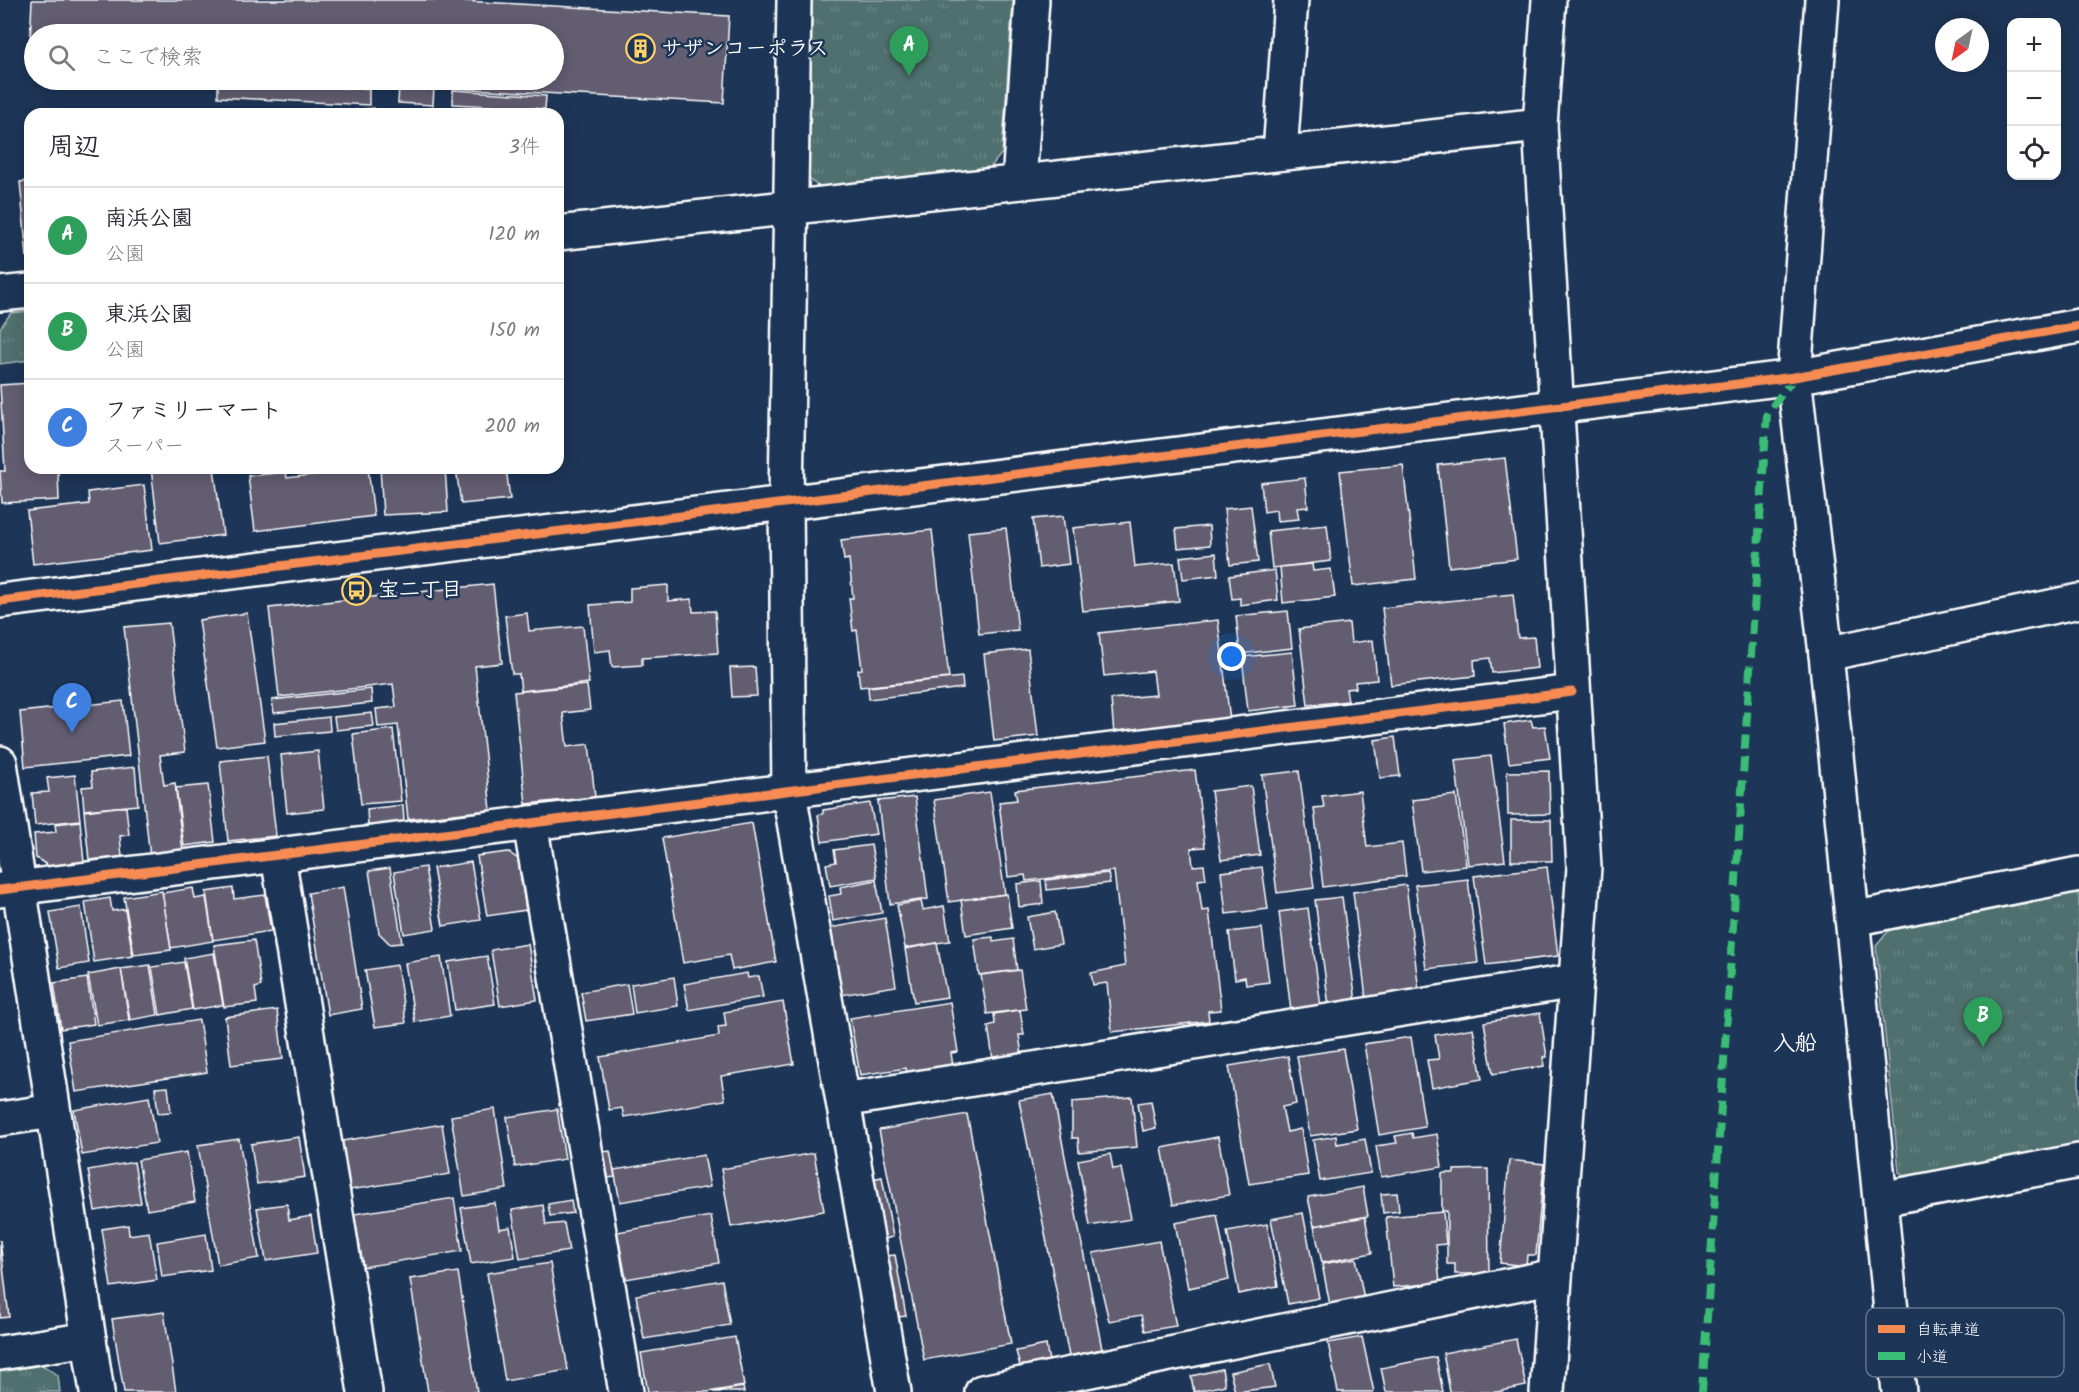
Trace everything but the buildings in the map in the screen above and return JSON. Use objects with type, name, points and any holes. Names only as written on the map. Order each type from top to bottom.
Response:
[{"type":"street","points":[[794,0],[786,501],[789,793],[894,1392]]},
{"type":"street","points":[[1019,182],[1032,0]]},
{"type":"street","points":[[1280,153],[1291,0]]},
{"type":"street","points":[[1547,1392],[1584,867],[1540,125],[1548,0]]},
{"type":"street","points":[[1822,0],[1794,377],[1826,654],[1891,1308]]},
{"type":"street","points":[[564,232],[1540,125]]},
{"type":"street","points":[[0,294],[24,292]]},
{"type":"street","points":[[0,601],[786,501],[1794,377],[2079,326]]},
{"type":"street","points":[[1826,654],[2079,601]]},
{"type":"street","points":[[9,889],[1572,693]]},
{"type":"street","points":[[0,763],[9,889],[53,1111],[97,1392]]},
{"type":"street","points":[[530,823],[626,1392]]},
{"type":"street","points":[[278,856],[365,1392]]},
{"type":"street","points":[[1852,919],[2079,874]]},
{"type":"street","points":[[843,1100],[1575,981]]},
{"type":"street","points":[[0,1119],[53,1111]]},
{"type":"street","points":[[1881,1199],[2079,1161]]},
{"type":"street","points":[[982,1392],[1556,1276]]},
{"type":"street","points":[[0,1353],[89,1339]]},
{"type":"street","points":[[1898,1377],[1899,1392]]},
{"type":"green space","points":[[812,0],[1013,0],[1002,153],[989,169],[822,189],[809,179]]},
{"type":"green space","points":[[24,312],[24,361],[0,364],[0,328],[11,313]]},
{"type":"green space","points":[[2079,891],[2079,1148],[1910,1180],[1899,1172],[1876,946],[1890,929]]},
{"type":"green space","points":[[42,1365],[58,1375],[60,1392],[0,1392],[0,1372]]},
{"type":"marked path","points":[[1702,1392],[1767,414],[1794,377]]},
{"type":"cycle path","points":[[0,601],[1794,377],[2079,326]]},
{"type":"cycle path","points":[[0,890],[1572,692]]},
{"type":"place","name":"サザンコーポラス","points":[[640,49]]},
{"type":"place","name":"南浜公園","points":[[909,76]]},
{"type":"place","name":"宝二丁目","points":[[357,590]]},
{"type":"place","name":"ファミリーマート","points":[[72,733]]},
{"type":"place","name":"東浜公園","points":[[1983,1047]]},
{"type":"district","name":"入船","points":[[1795,1044]]}]
